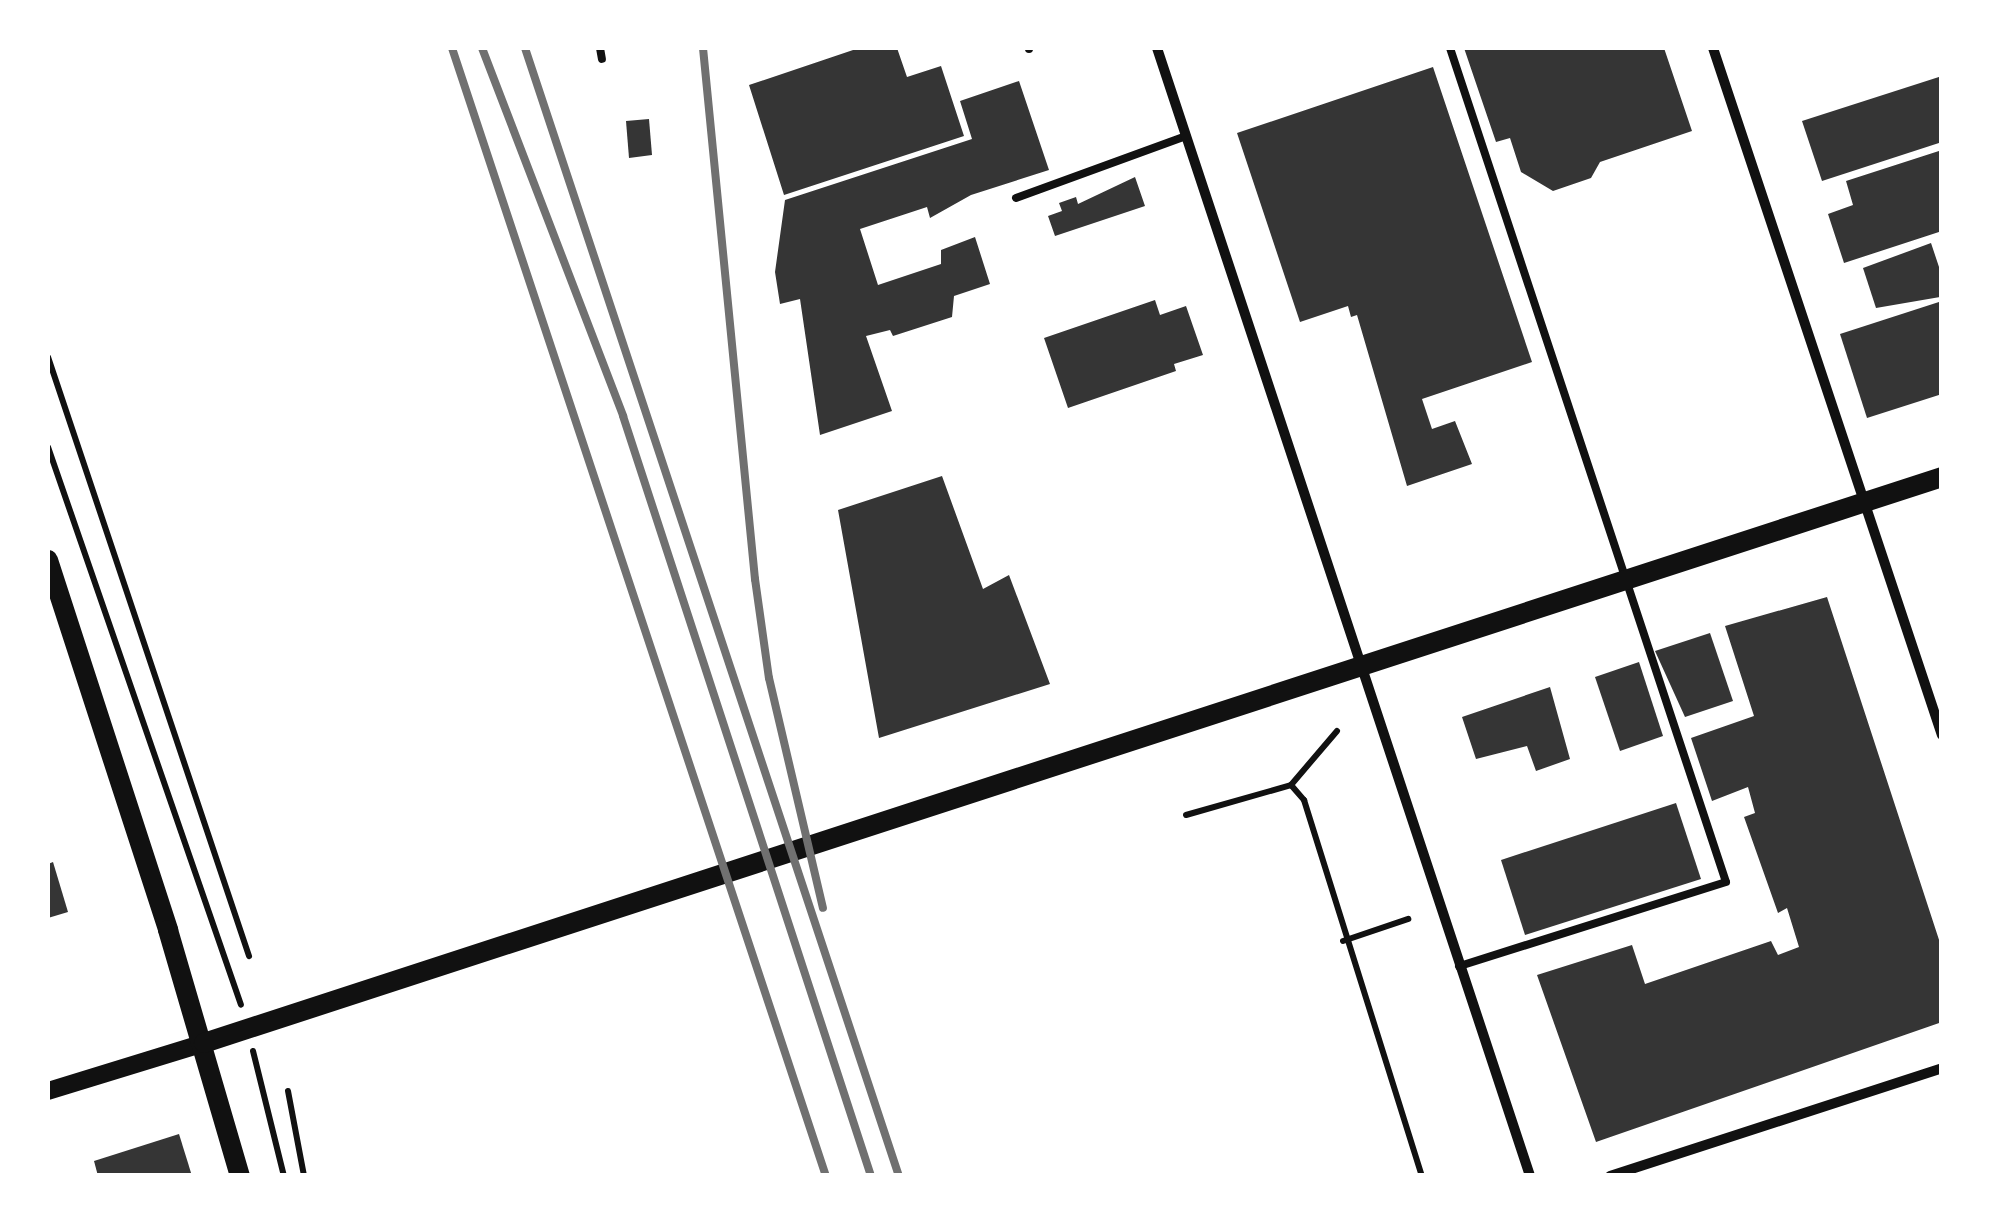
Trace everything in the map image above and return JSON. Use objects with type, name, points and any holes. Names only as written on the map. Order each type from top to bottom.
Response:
[{"type":"main road","points":[[204,1043],[1942,477]]},
{"type":"main road","points":[[48,560],[204,1043],[240,1176]]},
{"type":"street","points":[[1157,48],[1357,665],[1530,1176]]},
{"type":"street","points":[[1712,48],[1942,735]]},
{"type":"street","points":[[48,1092],[204,1043]]},
{"type":"street","points":[[1610,1176],[1942,1068]]},
{"type":"lane","points":[[600,48],[602,59]]},
{"type":"lane","points":[[1450,48],[1726,882],[1459,966]]},
{"type":"lane","points":[[1016,198],[1186,136]]},
{"type":"path","points":[[48,357],[249,956]]},
{"type":"path","points":[[48,447],[203,911],[230,965],[284,1176]]},
{"type":"path","points":[[1186,814],[1291,785],[1337,731]]},
{"type":"path","points":[[1291,785],[1304,800],[1344,941],[1422,1176]]},
{"type":"path","points":[[1344,941],[1408,919]]},
{"type":"path","points":[[288,1091],[304,1176]]},
{"type":"building","points":[[859,48],[897,48],[907,77],[941,66],[964,136],[784,195],[749,85]]},
{"type":"building","points":[[1464,48],[1664,48],[1692,131],[1600,162],[1591,178],[1553,191],[1521,172],[1510,138],[1496,142]]},
{"type":"building","points":[[1433,67],[1532,362],[1422,399],[1432,429],[1455,421],[1472,464],[1407,486],[1357,315],[1351,317],[1348,306],[1300,322],[1237,133]]},
{"type":"building","points":[[1942,76],[1942,142],[1822,181],[1802,121]]},
{"type":"building","points":[[1019,81],[1049,170],[971,195],[930,218],[927,207],[860,229],[878,285],[941,264],[941,250],[975,237],[990,284],[954,296],[952,317],[893,336],[890,330],[866,336],[892,411],[820,435],[800,299],[780,304],[775,272],[785,200],[972,139],[960,101]]},
{"type":"building","points":[[649,119],[652,155],[629,158],[626,121]]},
{"type":"building","points":[[1942,150],[1942,231],[1844,263],[1828,214],[1853,205],[1846,181]]},
{"type":"building","points":[[1135,177],[1145,206],[1055,236],[1048,216],[1062,211],[1059,203],[1076,197],[1078,204]]},
{"type":"building","points":[[1931,243],[1942,276],[1940,297],[1876,308],[1863,268]]},
{"type":"building","points":[[1155,300],[1160,315],[1186,306],[1203,355],[1174,364],[1176,371],[1068,408],[1044,338]]},
{"type":"building","points":[[1942,301],[1942,394],[1867,418],[1840,334]]},
{"type":"building","points":[[942,476],[983,589],[1009,575],[1050,684],[879,738],[838,510]]},
{"type":"building","points":[[1827,597],[1942,949],[1942,1022],[1596,1142],[1537,975],[1632,945],[1645,984],[1771,941],[1778,955],[1799,947],[1787,908],[1778,913],[1744,817],[1755,813],[1748,787],[1712,801],[1691,738],[1754,716],[1725,626]]},
{"type":"building","points":[[1710,633],[1733,701],[1685,717],[1655,651]]},
{"type":"building","points":[[1639,662],[1663,736],[1620,751],[1595,677]]},
{"type":"building","points":[[1550,687],[1570,759],[1536,771],[1527,746],[1476,759],[1462,717]]},
{"type":"building","points":[[1676,803],[1701,879],[1525,935],[1501,860]]},
{"type":"building","points":[[53,862],[68,912],[48,918],[48,864]]},
{"type":"building","points":[[179,1134],[192,1176],[98,1176],[94,1161]]},
{"type":"railway","points":[[452,48],[826,1176]]},
{"type":"railway","points":[[482,48],[623,416],[871,1176]]},
{"type":"railway","points":[[525,48],[899,1176]]},
{"type":"railway","points":[[703,48],[755,579],[769,678],[823,908]]}]
